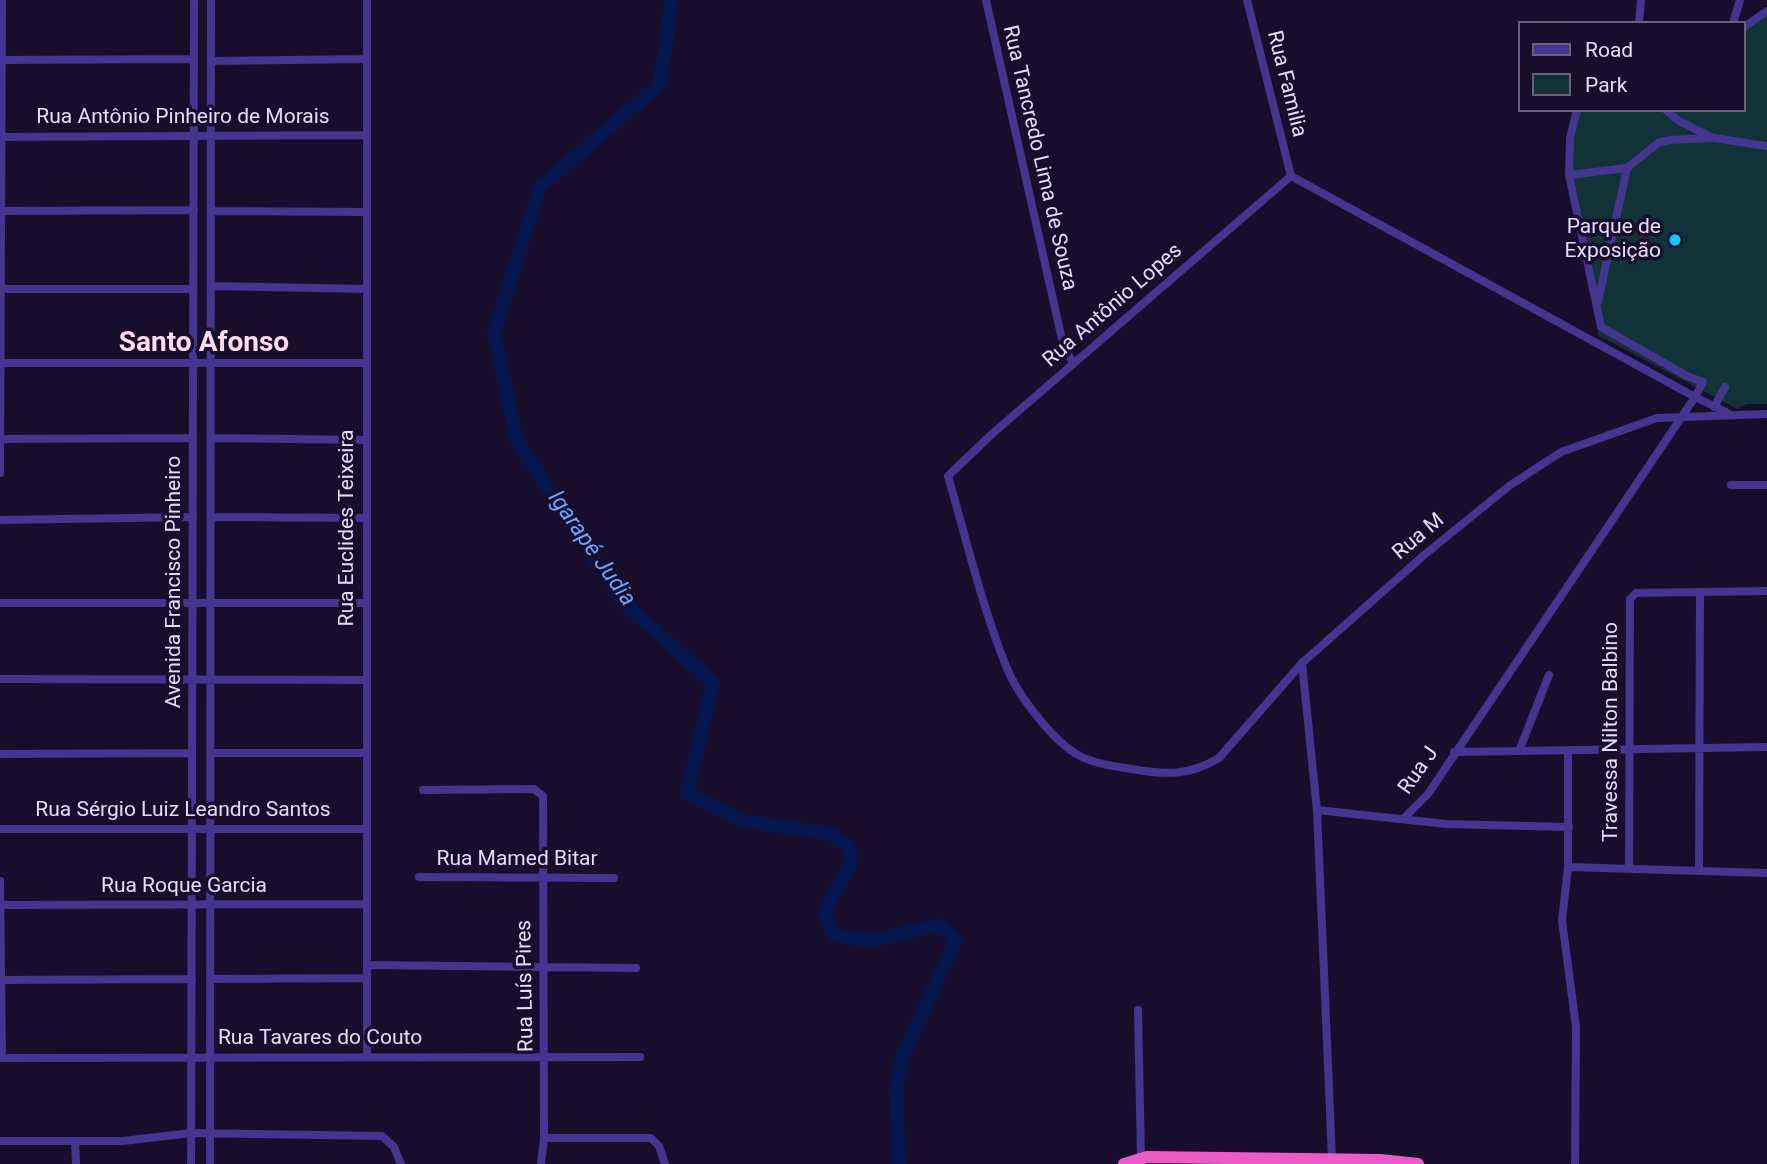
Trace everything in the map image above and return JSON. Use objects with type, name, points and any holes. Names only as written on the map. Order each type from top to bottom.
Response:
[{"type":"highway","points":[[1124,1164],[1141,1159],[1332,1159],[1418,1164]]},
{"type":"street","points":[[0,473],[2,0]]},
{"type":"street","name":"Avenida Francisco Pinheiro","points":[[191,1164],[194,0]]},
{"type":"street","name":"Avenida Francisco Pinheiro","points":[[210,1164],[211,0]]},
{"type":"street","name":"Rua Euclides Teixeira","points":[[367,0],[367,1056]]},
{"type":"street","name":"Rua Tancredo Lima de Souza","points":[[986,0],[1063,344],[1073,363]]},
{"type":"street","name":"Rua Familia","points":[[1247,0],[1291,176]]},
{"type":"street","points":[[1639,21],[1641,0]]},
{"type":"street","points":[[1734,21],[1740,0]]},
{"type":"street","points":[[1746,26],[1767,11]]},
{"type":"street","points":[[2,60],[194,59]]},
{"type":"street","points":[[211,61],[367,60]]},
{"type":"street","points":[[1576,112],[1570,138],[1569,175],[1598,319],[1607,332],[1686,376],[1703,382],[1683,416]]},
{"type":"street","points":[[1668,112],[1678,121],[1714,138]]},
{"type":"street","name":"Rua Antônio Pinheiro de Morais","points":[[2,137],[366,135]]},
{"type":"street","points":[[1569,175],[1627,168],[1658,143],[1714,138],[1767,146]]},
{"type":"street","points":[[1597,304],[1627,168]]},
{"type":"street","points":[[1291,176],[1731,415]]},
{"type":"street","name":"Rua Antônio Lopes","points":[[959,463],[1291,176]]},
{"type":"street","points":[[1,211],[194,211]]},
{"type":"street","points":[[211,211],[366,212]]},
{"type":"street","points":[[211,286],[365,289]]},
{"type":"street","points":[[2,289],[193,289]]},
{"type":"street","points":[[2,363],[365,363]]},
{"type":"street","points":[[1714,407],[1725,387]]},
{"type":"street","name":"Rua M","points":[[959,463],[948,476],[1006,667],[1036,713],[1064,745],[1081,757],[1163,775],[1195,771],[1219,758],[1302,663],[1423,556],[1509,486],[1561,452],[1636,423],[1683,416],[1767,414]]},
{"type":"street","name":"Rua J","points":[[1317,810],[1405,817],[1428,794],[1683,416]]},
{"type":"street","points":[[1,439],[193,438]]},
{"type":"street","points":[[211,438],[365,440]]},
{"type":"street","points":[[1731,485],[1767,485]]},
{"type":"street","points":[[0,520],[193,517]]},
{"type":"street","points":[[211,517],[366,518]]},
{"type":"street","points":[[1699,871],[1700,592],[1767,591]]},
{"type":"street","name":"Travessa Nilton Balbino","points":[[1629,869],[1632,595],[1700,592]]},
{"type":"street","points":[[0,603],[365,603]]},
{"type":"street","points":[[1302,663],[1317,810],[1332,1159]]},
{"type":"street","points":[[1519,751],[1549,675]]},
{"type":"street","points":[[0,679],[366,680]]},
{"type":"street","points":[[1454,752],[1767,747]]},
{"type":"street","points":[[1568,750],[1568,867],[1562,920],[1576,1027],[1575,1164]]},
{"type":"street","points":[[211,753],[366,752]]},
{"type":"street","points":[[0,754],[192,753]]},
{"type":"street","name":"Rua Luís Pires","points":[[423,790],[537,790],[543,796],[544,1138],[541,1164]]},
{"type":"street","points":[[1405,817],[1446,824],[1569,827]]},
{"type":"street","name":"Rua Sérgio Luiz Leandro Santos","points":[[0,829],[366,829]]},
{"type":"street","points":[[1568,867],[1767,873]]},
{"type":"street","name":"Rua Mamed Bitar","points":[[419,877],[614,878]]},
{"type":"street","points":[[0,881],[1,1058]]},
{"type":"street","name":"Rua Roque Garcia","points":[[0,905],[368,904]]},
{"type":"street","points":[[367,965],[636,968]]},
{"type":"street","points":[[210,979],[367,978]]},
{"type":"street","points":[[0,980],[192,979]]},
{"type":"street","points":[[1138,1010],[1141,1159]]},
{"type":"street","name":"Rua Tavares do Couto","points":[[1,1058],[640,1057]]},
{"type":"street","points":[[0,1141],[123,1141],[191,1133],[382,1136],[400,1156],[401,1164]]},
{"type":"street","points":[[544,1138],[651,1138],[659,1146],[665,1164]]},
{"type":"street","points":[[75,1141],[76,1164]]},
{"type":"green space","name":"Parque de Exposição","points":[[1767,11],[1767,404],[1747,404],[1737,409],[1598,335],[1571,167],[1577,112],[1746,112],[1746,26]]},
{"type":"waterway","name":"Igarapé Judia","points":[[672,0],[660,84],[540,187],[494,333],[517,441],[622,601],[713,683],[687,793],[743,821],[831,834],[850,849],[850,865],[824,912],[834,935],[870,941],[939,925],[956,940],[903,1055],[896,1088],[899,1164]]},
{"type":"place","name":"Parque de Exposição","points":[[1675,240]]},
{"type":"district","name":"Santo Afonso","points":[[204,344]]}]
